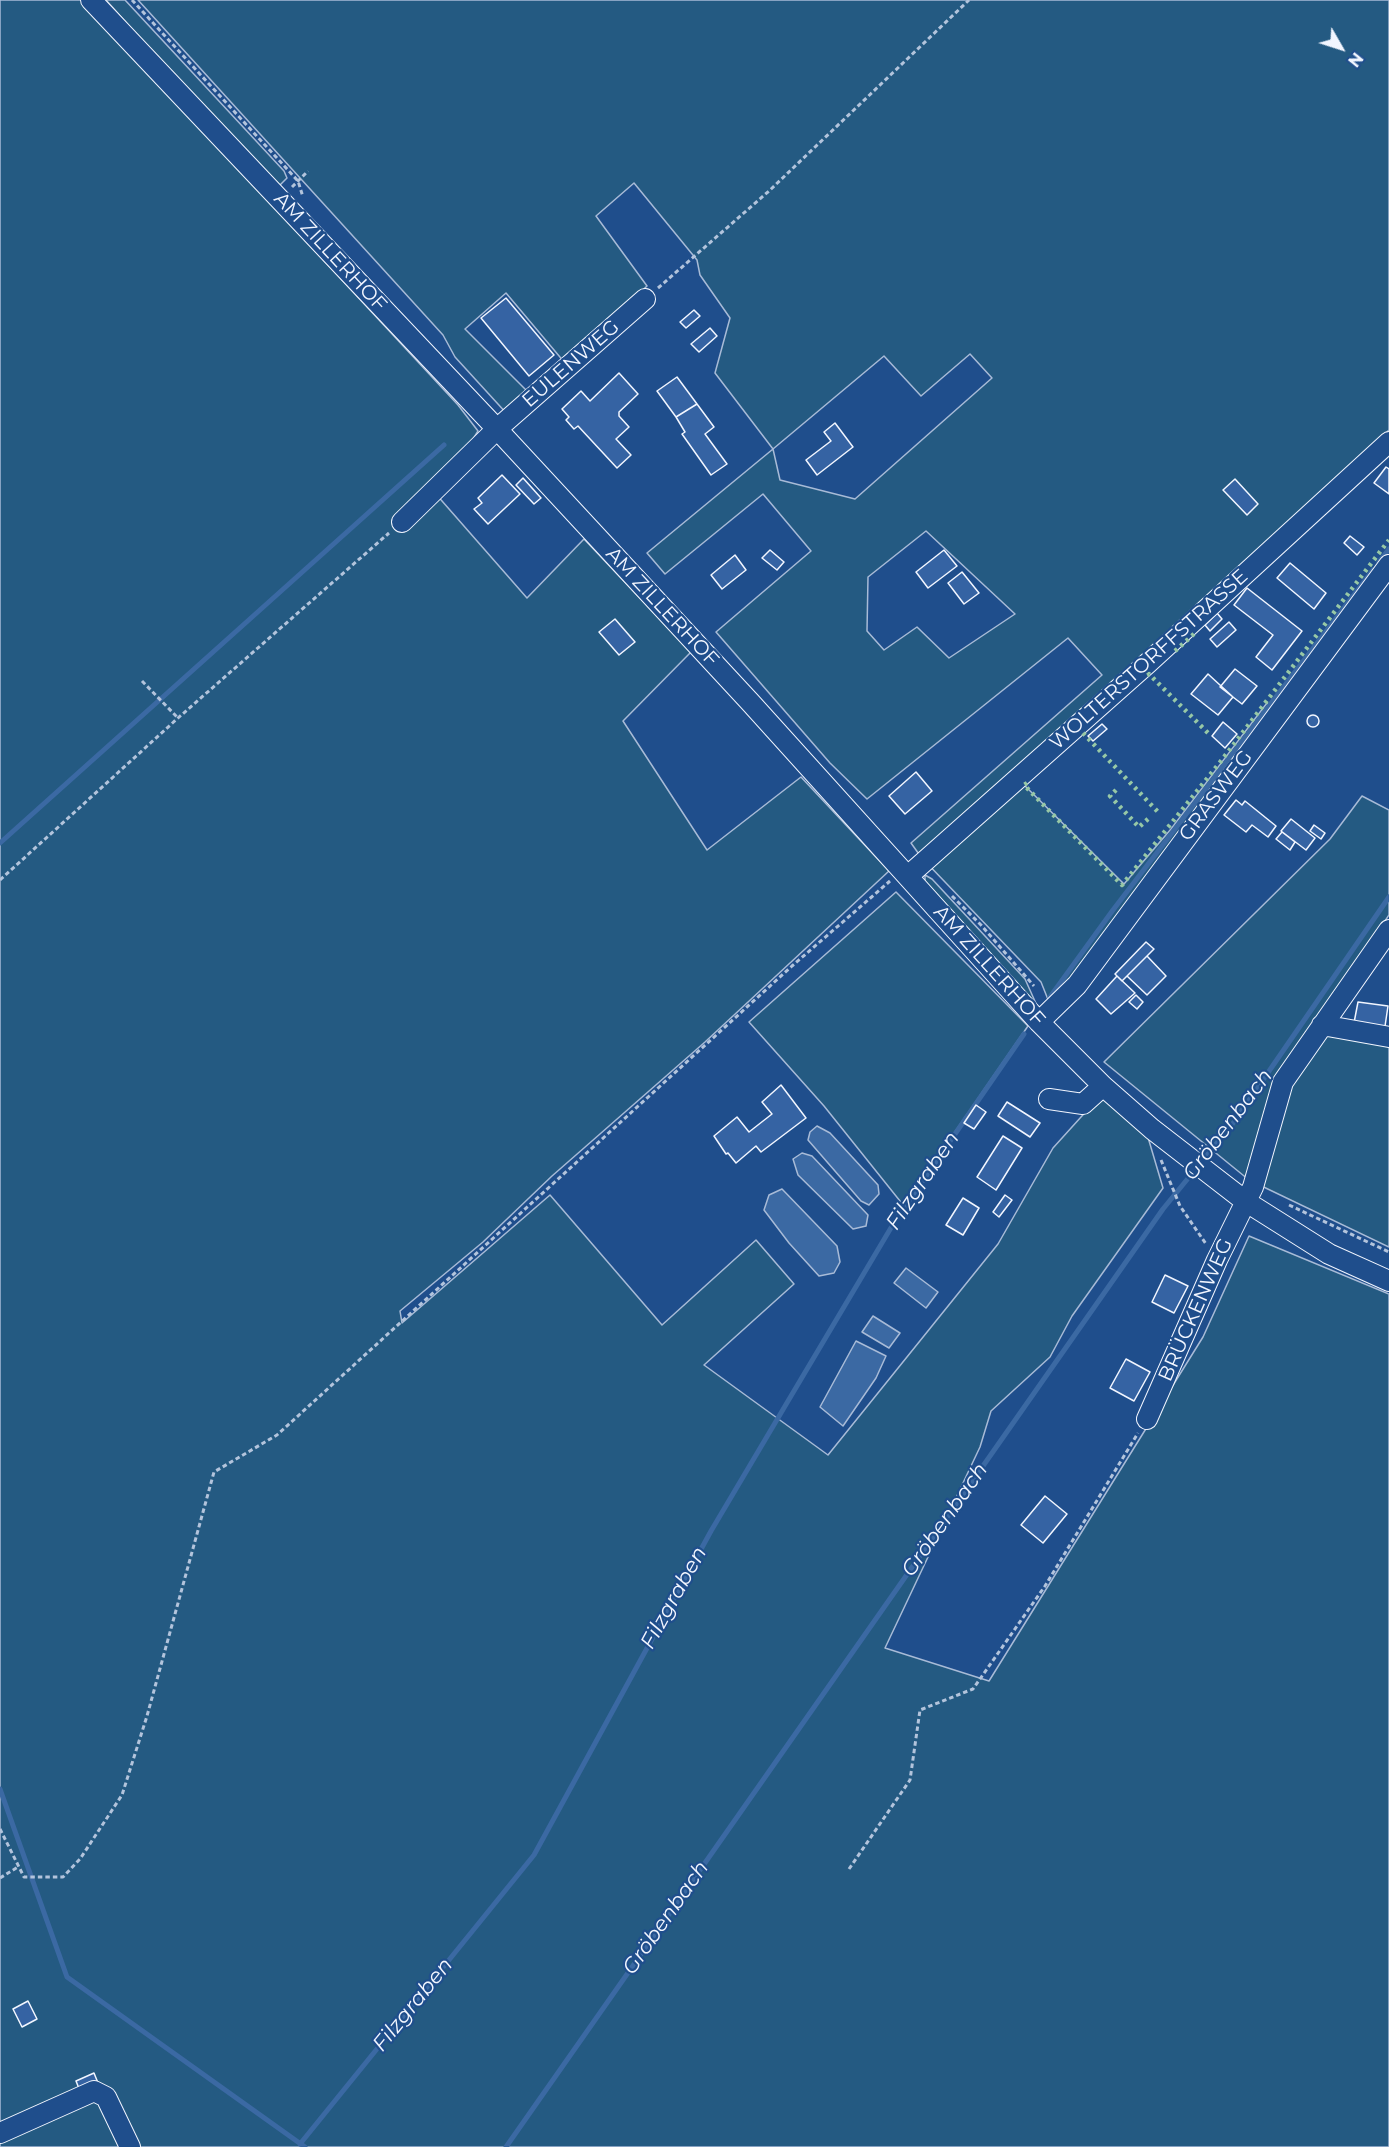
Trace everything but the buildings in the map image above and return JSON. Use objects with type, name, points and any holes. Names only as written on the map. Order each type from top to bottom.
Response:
[{"type":"street","name":"AM ZILLERHOF","points":[[91,0],[497,429],[1039,1022],[1103,1086],[1245,1201],[1329,1254],[1389,1281]]},
{"type":"street","name":"EULENWEG","points":[[402,522],[497,429],[645,299]]},
{"type":"street","name":"WOLTERSTORFFSTRASSE","points":[[905,873],[1148,663],[1389,442]]},
{"type":"street","name":"GRASWEG","points":[[1039,1022],[1077,985],[1389,565]]},
{"type":"street","name":"BRÜCKENWEG","points":[[1147,1419],[1217,1260],[1253,1187],[1283,1083],[1389,930]]},
{"type":"street","points":[[1322,1025],[1389,1037]]},
{"type":"street","points":[[1049,1099],[1083,1104],[1103,1086]]},
{"type":"street","points":[[0,2133],[94,2091],[106,2097],[130,2147]]},
{"type":"path","points":[[645,299],[769,191],[969,0]]},
{"type":"path","points":[[0,880],[178,718],[402,522]]},
{"type":"path","points":[[142,681],[178,718]]},
{"type":"path","points":[[0,1829],[24,1877],[63,1876],[80,1859],[122,1795],[147,1716],[214,1472],[277,1435],[775,982],[905,873]]},
{"type":"path","points":[[1168,1182],[1180,1206],[1217,1260]]},
{"type":"path","points":[[1284,1203],[1389,1252]]},
{"type":"path","points":[[849,1869],[910,1780],[920,1710],[973,1689],[1045,1586],[1147,1419]]},
{"type":"path","points":[[0,1878],[18,1867]]},
{"type":"shaded area","points":[[0,0],[82,0],[458,405],[478,431],[464,454],[428,485],[527,598],[584,539],[691,652],[623,721],[707,850],[801,777],[889,871],[705,1042],[552,1176],[483,1242],[400,1311],[402,1323],[550,1195],[662,1325],[756,1240],[794,1284],[704,1365],[828,1455],[998,1244],[1053,1148],[1100,1096],[1147,1134],[1163,1188],[1072,1316],[1050,1357],[991,1411],[980,1447],[885,1648],[989,1681],[1203,1337],[1249,1236],[1389,1294],[1389,2147],[0,2147]]},
{"type":"shaded area","points":[[106,0],[125,0],[284,171],[287,178],[278,187],[210,117]]},
{"type":"shaded area","points":[[138,0],[1389,0],[1389,430],[1015,776],[1124,884],[1171,829],[1267,703],[1272,710],[1051,1007],[1041,982],[921,857],[911,843],[1102,675],[1068,638],[867,799],[830,763],[716,632],[811,551],[763,494],[665,574],[647,553],[773,449],[715,373],[730,318],[700,275],[697,260],[634,183],[596,216],[647,286],[565,363],[506,293],[465,329],[531,395],[508,415],[455,357],[443,335]],"holes":[[[970,354],[992,378],[855,499],[780,480],[773,449],[884,356],[921,396]],[[926,531],[1015,614],[949,658],[917,627],[884,650],[867,631],[868,577]]]},
{"type":"shaded area","points":[[1362,796],[1389,810],[1389,915],[1314,1027],[1389,1044],[1389,1247],[1249,1180],[1104,1062],[1330,839]]},
{"type":"shaded area","points":[[925,875],[932,879],[1025,979],[1038,1008],[925,886]]},
{"type":"shaded area","points":[[896,892],[1028,1026],[904,1206],[824,1106],[749,1022]]},
{"type":"shaded area","points":[[817,1126],[830,1133],[878,1185],[879,1194],[869,1205],[861,1201],[808,1140],[810,1132]]},
{"type":"shaded area","points":[[802,1153],[812,1156],[868,1215],[866,1226],[853,1229],[798,1175],[793,1159]]},
{"type":"shaded area","points":[[782,1189],[837,1246],[840,1262],[834,1273],[819,1276],[789,1243],[764,1210],[769,1195]]},
{"type":"shaded area","points":[[906,1268],[938,1292],[926,1308],[894,1283]]},
{"type":"shaded area","points":[[873,1316],[900,1333],[889,1348],[862,1332]]},
{"type":"shaded area","points":[[856,1341],[886,1356],[876,1378],[843,1426],[820,1407]]},
{"type":"waterway","points":[[0,843],[444,445]]},
{"type":"waterway","points":[[1379,562],[1389,549]]},
{"type":"waterway","points":[[1050,997],[1113,910],[1373,570]]},
{"type":"waterway","name":"Gröbenbach","points":[[506,2147],[1163,1209],[1234,1122],[1389,897]]},
{"type":"waterway","name":"Filzgraben","points":[[300,2144],[534,1855],[711,1531],[895,1221],[1024,1034]]},
{"type":"waterway","points":[[0,1789],[67,1977],[305,2147]]},
{"type":"hedge","points":[[1027,783],[1024,785],[1122,885],[1221,761],[1389,540]]},
{"type":"hedge","points":[[1175,651],[1195,633]]},
{"type":"hedge","points":[[1147,675],[1149,674],[1208,733]]},
{"type":"hedge","points":[[1083,733],[1158,812]]},
{"type":"hedge","points":[[1116,790],[1110,796],[1139,827],[1148,819]]}]
